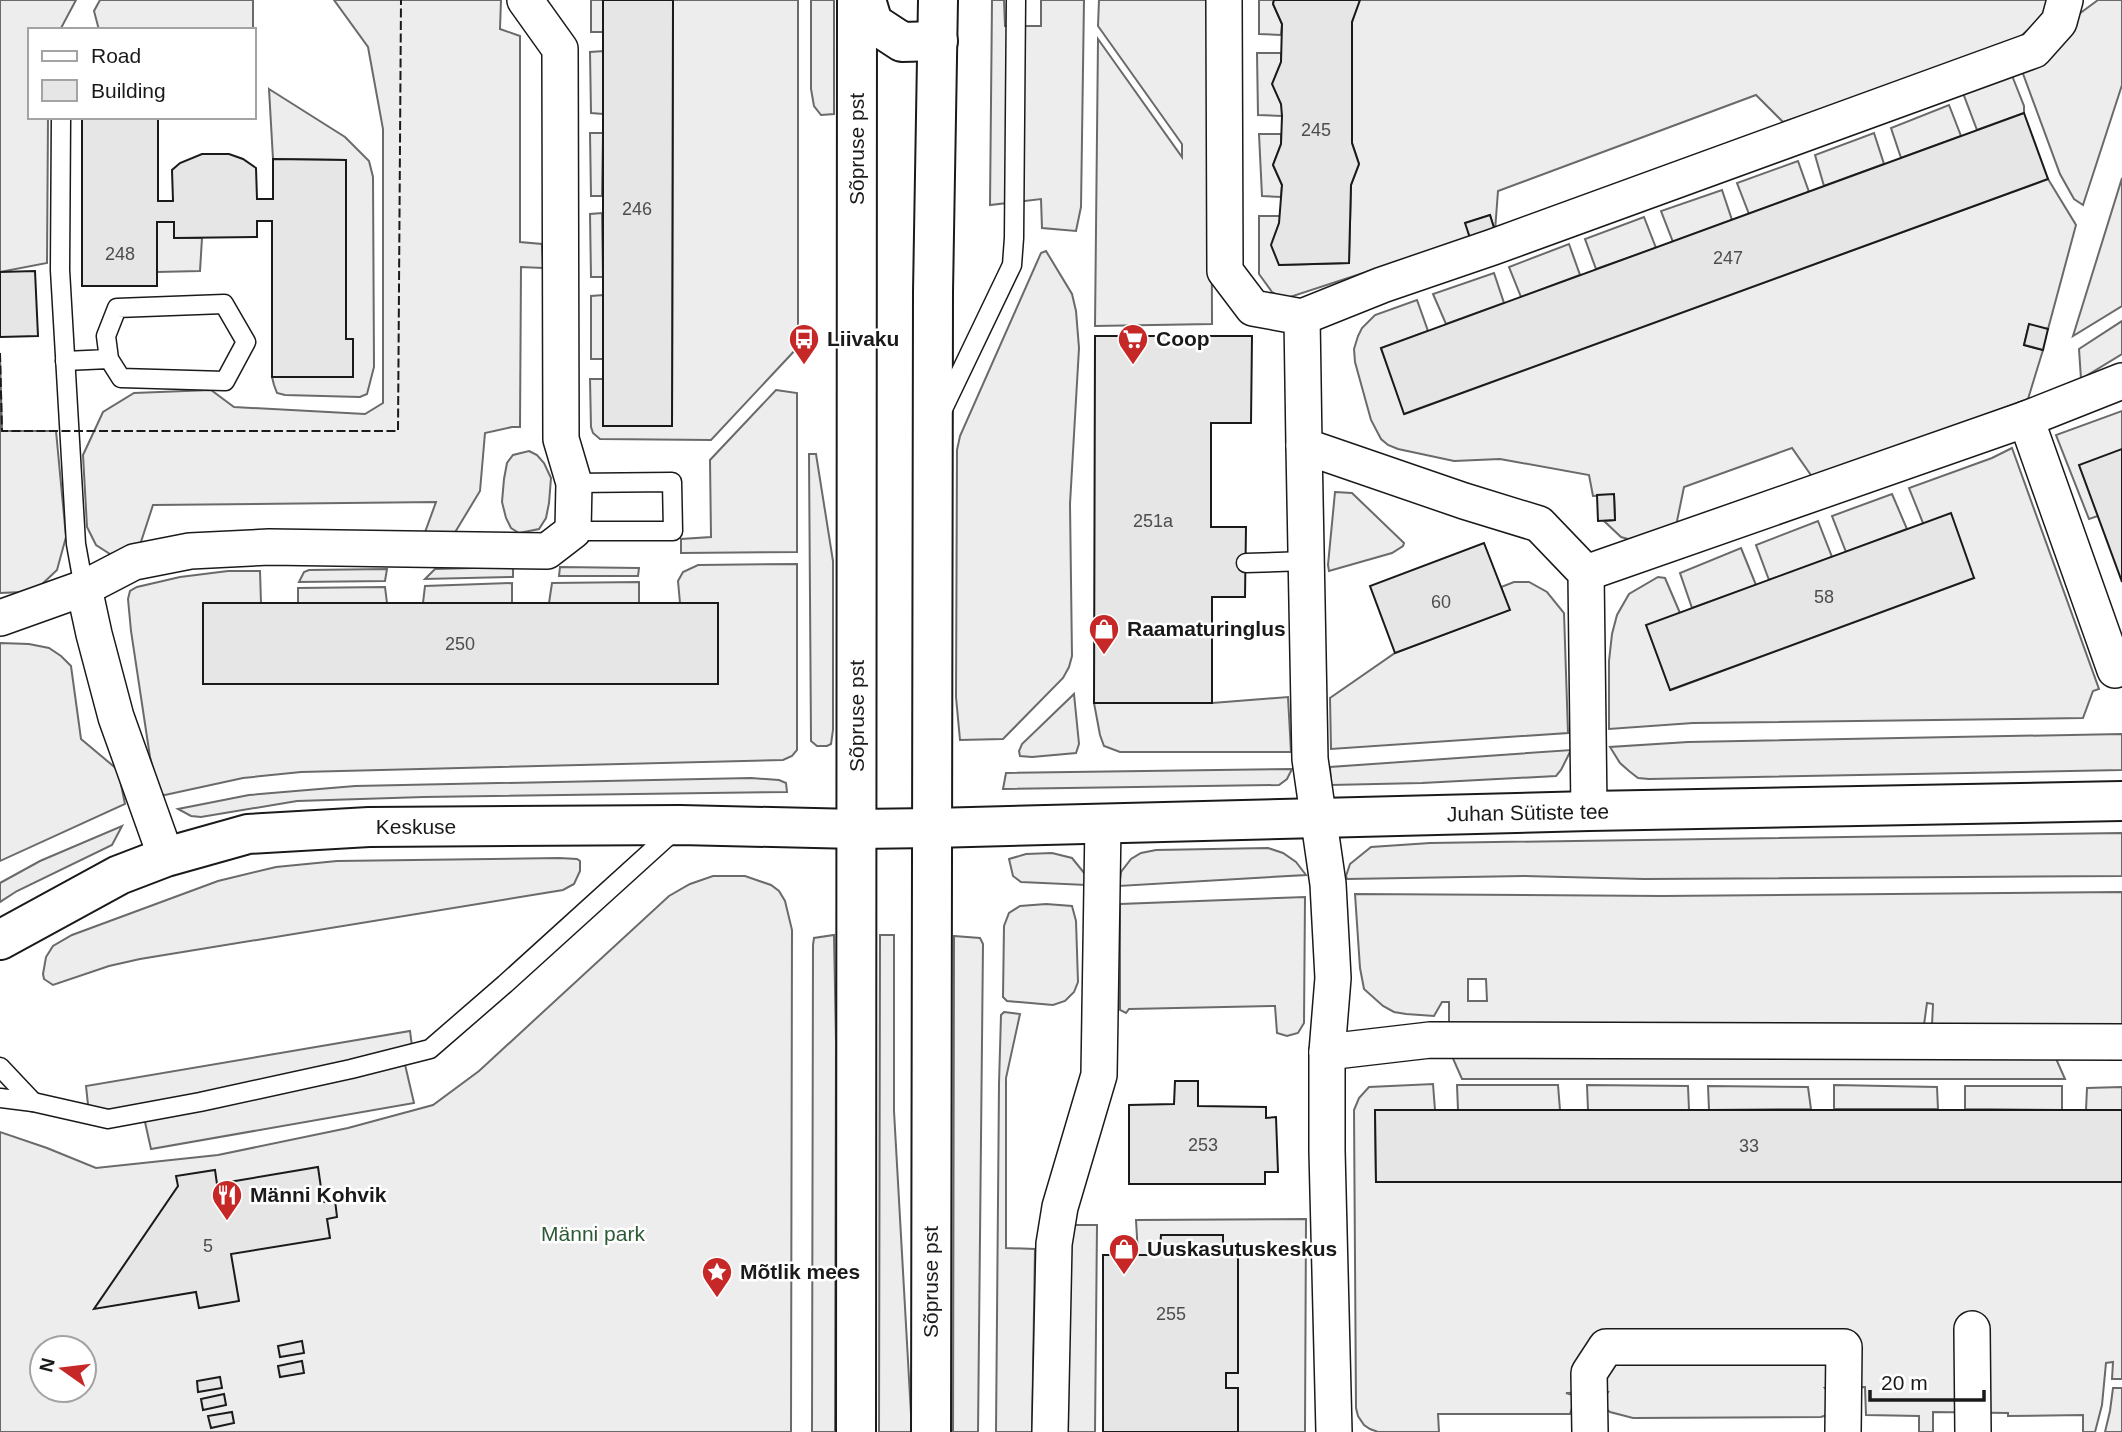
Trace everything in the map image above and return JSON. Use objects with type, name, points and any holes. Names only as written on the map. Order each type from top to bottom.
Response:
[{"type":"main road","name":"Sõpruse pst","points":[[856,1432],[857,0]]},
{"type":"main road","points":[[866,0],[873,23],[902,42],[938,41]]},
{"type":"main road","name":"Sõpruse pst","points":[[931,1432],[933,430],[938,0]]},
{"type":"main road","name":"Juhan Sütiste tee","points":[[856,829],[2122,801]]},
{"type":"main road","name":"Keskuse","points":[[0,940],[118,875],[248,834],[369,827],[680,825],[856,829]]},
{"type":"street","points":[[0,618],[84,588],[134,562],[190,551],[269,547],[547,551],[573,531],[574,483],[561,439],[560,49],[525,0]]},
{"type":"street","points":[[1224,0],[1225,271],[1253,308],[1302,317],[1382,285],[2034,50],[2059,22],[2065,0]]},
{"type":"street","points":[[1302,317],[1309,744],[1328,884],[1333,978],[1327,1052],[1327,1151],[1334,1432]]},
{"type":"street","points":[[1586,573],[2026,419],[2122,381]]},
{"type":"street","points":[[2026,419],[2115,670]]},
{"type":"street","points":[[1304,446],[1539,524],[1586,573],[1589,811]]},
{"type":"street","points":[[84,588],[116,718],[166,858]]},
{"type":"street","points":[[1050,1432],[1054,1244],[1060,1207],[1099,1075],[1103,824]]},
{"type":"street","points":[[1327,1052],[1430,1040],[2122,1042]]},
{"type":"street","points":[[1972,1329],[1973,1432]]},
{"type":"street","points":[[1590,1432],[1589,1373],[1606,1347],[1844,1347],[1843,1432]]},
{"type":"lane","points":[[933,430],[1012,265],[1016,0]]},
{"type":"lane","points":[[61,119],[60,270],[76,544],[84,588]]},
{"type":"lane","points":[[224,304],[246,342],[225,381],[121,378],[109,359],[106,336],[117,308],[224,304]]},
{"type":"lane","points":[[65,361],[109,359]]},
{"type":"lane","points":[[573,531],[673,531],[672,482],[574,483]]},
{"type":"lane","points":[[1246,563],[1306,561]]},
{"type":"lane","points":[[0,1098],[33,1102],[108,1119],[200,1102],[430,1049],[680,825]]},
{"type":"lane","points":[[0,1067],[33,1102]]},
{"type":"shaded area","points":[[0,0],[76,0],[61,28],[28,28],[28,119],[48,119],[47,263],[0,272]]},
{"type":"shaded area","points":[[100,0],[253,0],[253,28],[98,28],[94,11]]},
{"type":"shaded area","points":[[334,0],[501,0],[500,29],[520,36],[520,242],[542,244],[543,268],[521,267],[520,427],[485,433],[480,491],[454,534],[424,535],[436,502],[153,505],[138,551],[110,554],[96,545],[87,527],[83,455],[103,412],[134,393],[211,390],[234,407],[365,414],[383,403],[383,129],[368,47]]},
{"type":"shaded area","points":[[591,0],[603,0],[603,32],[591,32]]},
{"type":"shaded area","points":[[673,0],[798,0],[798,347],[711,440],[600,439],[591,427],[590,379],[603,379],[603,426],[672,426]]},
{"type":"shaded area","points":[[811,0],[834,0],[834,114],[821,115],[814,106],[811,89]]},
{"type":"shaded area","points":[[992,0],[1004,0],[1005,26],[1041,26],[1041,0],[1084,0],[1081,207],[1076,231],[1042,228],[1041,199],[990,205]]},
{"type":"shaded area","points":[[1099,0],[1211,0],[1212,324],[1095,326],[1098,39],[1182,157],[1182,144],[1098,26]]},
{"type":"shaded area","points":[[1259,0],[1274,0],[1273,4],[1282,24],[1281,35],[1259,34]]},
{"type":"shaded area","points":[[1359,0],[2050,0],[2040,19],[2020,37],[1875,92],[1783,122],[1756,95],[1498,191],[1495,231],[1490,215],[1466,223],[1470,238],[1284,299],[1272,292],[1259,274],[1259,216],[1280,216],[1279,265],[1349,263],[1351,185],[1359,164],[1352,143],[1352,22]]},
{"type":"shaded area","points":[[2098,0],[2122,0],[2122,85],[2083,205],[2074,199],[2060,174],[2022,71],[2079,14]]},
{"type":"shaded area","points":[[604,51],[603,114],[591,113],[590,52]]},
{"type":"shaded area","points":[[1257,53],[1281,53],[1282,116],[1258,115]]},
{"type":"shaded area","points":[[2011,73],[2024,106],[2024,113],[1977,130],[1963,93]]},
{"type":"shaded area","points":[[269,89],[345,137],[369,161],[373,177],[374,367],[367,394],[360,397],[285,395],[277,393],[274,385],[272,377],[353,377],[353,340],[346,339],[346,160],[273,159]]},
{"type":"shaded area","points":[[1949,105],[1961,136],[1901,158],[1891,128]]},
{"type":"shaded area","points":[[590,133],[603,133],[602,196],[591,196]]},
{"type":"shaded area","points":[[1874,133],[1884,164],[1824,186],[1815,155]]},
{"type":"shaded area","points":[[1259,134],[1281,134],[1281,144],[1273,165],[1282,185],[1281,197],[1262,196]]},
{"type":"shaded area","points":[[1798,161],[1809,192],[1749,214],[1737,183]]},
{"type":"shaded area","points":[[2122,178],[2122,306],[2073,336]]},
{"type":"shaded area","points":[[2048,179],[2076,225],[2048,329],[2029,325],[2024,345],[2043,350],[2028,399],[1813,478],[1792,448],[1684,487],[1675,531],[1638,542],[1621,537],[1604,521],[1615,520],[1614,495],[1593,496],[1589,475],[1500,459],[1454,461],[1398,449],[1381,439],[1371,420],[1355,362],[1354,349],[1358,336],[1375,315],[1417,300],[1428,331],[1381,348],[1405,414]]},
{"type":"shaded area","points":[[1722,190],[1732,220],[1673,242],[1661,211]]},
{"type":"shaded area","points":[[602,213],[603,277],[591,277],[590,214]]},
{"type":"shaded area","points":[[1644,217],[1656,248],[1596,269],[1585,239]]},
{"type":"shaded area","points":[[157,222],[174,222],[174,238],[202,238],[200,271],[157,272]]},
{"type":"shaded area","points":[[1569,244],[1580,275],[1521,297],[1509,267]]},
{"type":"shaded area","points":[[1046,251],[1072,294],[1079,348],[1070,504],[1072,656],[1063,678],[1003,739],[960,740],[956,697],[957,450],[960,436],[1041,253]]},
{"type":"shaded area","points":[[1494,273],[1504,303],[1446,324],[1433,294]]},
{"type":"shaded area","points":[[603,295],[603,359],[591,359],[591,296]]},
{"type":"shaded area","points":[[2122,321],[2122,354],[2081,379],[2079,349]]},
{"type":"shaded area","points":[[0,358],[2,431],[56,431],[66,537],[57,570],[38,588],[22,592],[0,593]]},
{"type":"shaded area","points":[[776,390],[797,393],[797,552],[681,553],[681,539],[711,537],[710,460]]},
{"type":"shaded area","points":[[2122,411],[2122,449],[2098,516],[2089,519],[2056,435]]},
{"type":"shaded area","points":[[2012,448],[2099,689],[2093,691],[2083,718],[1693,723],[1609,729],[1609,661],[1612,634],[1617,615],[1629,594],[1658,577],[1665,578],[1680,613],[1671,690],[1974,578],[1923,523],[1909,488]]},
{"type":"shaded area","points":[[529,451],[544,463],[551,478],[549,503],[546,518],[539,529],[519,533],[511,528],[506,518],[502,502],[504,479],[507,463],[513,455]]},
{"type":"shaded area","points":[[809,454],[816,454],[833,561],[833,730],[831,744],[827,746],[817,746],[811,741]]},
{"type":"shaded area","points":[[1335,492],[1352,493],[1404,543],[1403,546],[1392,553],[1329,571]]},
{"type":"shaded area","points":[[1892,494],[1907,529],[1846,552],[1832,516]]},
{"type":"shaded area","points":[[1818,521],[1832,557],[1769,580],[1756,545]]},
{"type":"shaded area","points":[[1741,548],[1756,585],[1692,608],[1680,573]]},
{"type":"shaded area","points":[[797,564],[797,750],[783,760],[301,772],[243,778],[160,794],[150,757],[131,631],[128,599],[130,591],[137,587],[180,577],[228,571],[260,571],[261,603],[203,603],[203,684],[717,684],[718,604],[680,603],[678,581],[683,572],[698,565]]},
{"type":"shaded area","points":[[513,567],[513,577],[425,579],[435,569]]},
{"type":"shaded area","points":[[560,567],[639,568],[638,576],[559,576]]},
{"type":"shaded area","points":[[387,569],[385,581],[299,582],[304,572],[309,570]]},
{"type":"shaded area","points":[[639,582],[639,603],[549,603],[552,583]]},
{"type":"shaded area","points":[[1514,582],[1529,582],[1547,592],[1564,613],[1568,733],[1331,749],[1330,698],[1395,653],[1509,610],[1501,587]]},
{"type":"shaded area","points":[[512,583],[512,603],[423,603],[425,586]]},
{"type":"shaded area","points":[[385,587],[387,603],[298,603],[298,588]]},
{"type":"shaded area","points":[[0,643],[49,648],[71,666],[81,739],[118,770],[125,804],[0,861]]},
{"type":"shaded area","points":[[1074,694],[1079,744],[1076,753],[1020,756],[1022,744]]},
{"type":"shaded area","points":[[1288,697],[1291,752],[1120,752],[1104,746],[1094,703],[1212,703]]},
{"type":"shaded area","points":[[2122,734],[2122,770],[1649,779],[1638,778],[1629,771],[1610,747],[1688,742]]},
{"type":"shaded area","points":[[1571,750],[1556,776],[1331,785],[1330,767]]},
{"type":"shaded area","points":[[1292,769],[1287,779],[1279,785],[1003,789],[1006,773]]},
{"type":"shaded area","points":[[751,778],[779,780],[786,783],[787,792],[297,801],[201,817],[191,816],[178,809],[249,795],[355,786]]},
{"type":"shaded area","points":[[122,826],[112,845],[0,902],[0,883],[40,861]]},
{"type":"shaded area","points":[[2122,833],[2122,876],[1644,879],[1524,876],[1347,879],[1346,876],[1350,864],[1371,847],[1430,843]]},
{"type":"shaded area","points":[[1268,848],[1283,853],[1296,862],[1306,875],[1119,886],[1121,872],[1131,859],[1141,853],[1156,850]]},
{"type":"shaded area","points":[[1052,853],[1072,858],[1085,874],[1086,885],[1021,882],[1013,876],[1009,859],[1026,854]]},
{"type":"shaded area","points":[[559,858],[580,861],[580,871],[574,884],[563,890],[140,959],[109,966],[53,985],[44,979],[46,957],[53,946],[72,935],[218,881],[276,867],[337,861]]},
{"type":"shaded area","name":"Männi park","points":[[713,876],[745,876],[771,885],[779,891],[785,901],[792,930],[791,1432],[0,1432],[0,1132],[96,1168],[218,1155],[348,1128],[433,1105],[479,1071],[669,896],[690,884]]},
{"type":"shaded area","points":[[2122,892],[2122,1026],[1932,1025],[1933,1004],[1927,1003],[1923,1032],[1449,1026],[1449,1002],[1442,1002],[1434,1016],[1406,1014],[1383,1006],[1364,989],[1355,894],[1662,896]],"holes":[[[1468,979],[1486,979],[1487,1001],[1468,1001]]]},
{"type":"shaded area","points":[[1305,897],[1304,1023],[1298,1033],[1287,1036],[1277,1033],[1275,1006],[1129,1009],[1126,1013],[1120,1010],[1120,904]]},
{"type":"shaded area","points":[[1020,906],[1072,906],[1076,921],[1078,982],[1074,992],[1065,1001],[1053,1005],[1007,1001],[1003,997],[1004,926],[1009,913]]},
{"type":"shaded area","points":[[834,935],[835,1432],[812,1432],[813,945],[814,938]]},
{"type":"shaded area","points":[[880,935],[894,935],[894,1111],[912,1432],[879,1432]]},
{"type":"shaded area","points":[[954,936],[980,938],[983,944],[978,1432],[953,1432]]},
{"type":"shaded area","points":[[1004,1012],[1020,1014],[1006,1078],[1006,1248],[1035,1249],[1032,1432],[996,1432],[999,1084],[1001,1015]]},
{"type":"shaded area","points":[[410,1031],[413,1054],[403,1056],[414,1103],[151,1149],[143,1113],[89,1114],[86,1086]]},
{"type":"shaded area","points":[[1451,1054],[2054,1054],[2065,1079],[1462,1079]]},
{"type":"shaded area","points":[[1433,1084],[1435,1110],[1375,1110],[1376,1182],[2122,1182],[2122,1379],[2112,1379],[2113,1362],[2106,1363],[2102,1405],[2095,1432],[2083,1432],[2083,1415],[2008,1416],[2008,1413],[1933,1412],[1933,1432],[1919,1432],[1919,1416],[1866,1415],[1865,1387],[1825,1388],[1830,1393],[1827,1415],[1821,1417],[1633,1418],[1605,1408],[1604,1399],[1608,1392],[1566,1393],[1576,1396],[1570,1414],[1438,1414],[1439,1432],[1378,1432],[1370,1429],[1358,1416],[1356,1408],[1354,1110],[1359,1098],[1369,1087]]},
{"type":"shaded area","points":[[1457,1085],[1558,1085],[1560,1110],[1458,1110]]},
{"type":"shaded area","points":[[1587,1085],[1688,1086],[1689,1110],[1588,1110]]},
{"type":"shaded area","points":[[1834,1085],[1937,1087],[1938,1109],[1834,1109]]},
{"type":"shaded area","points":[[1708,1086],[1808,1087],[1811,1109],[1709,1110]]},
{"type":"shaded area","points":[[1965,1086],[2062,1086],[2062,1110],[1965,1109]]},
{"type":"shaded area","points":[[2122,1087],[2122,1110],[2086,1110],[2087,1088]]},
{"type":"shaded area","points":[[1306,1219],[1305,1432],[1238,1432],[1238,1389],[1226,1388],[1226,1373],[1238,1372],[1238,1257],[1223,1256],[1223,1235],[1161,1235],[1160,1255],[1138,1255],[1136,1220]]},
{"type":"shaded area","points":[[1069,1225],[1097,1225],[1095,1432],[1068,1432]]},
{"type":"shaded area","points":[[2113,1388],[2122,1388],[2122,1432],[2105,1432]]},
{"type":"building","points":[[603,0],[673,0],[672,426],[603,426]]},
{"type":"building","points":[[1274,0],[1360,0],[1352,22],[1352,143],[1359,164],[1351,185],[1349,263],[1279,265],[1271,245],[1279,223],[1282,185],[1273,165],[1281,144],[1282,116],[1281,104],[1272,84],[1281,62],[1282,24],[1273,4]]},
{"type":"building","points":[[2024,113],[2048,179],[1404,414],[1381,348]]},
{"type":"building","points":[[82,119],[158,119],[158,201],[173,201],[172,170],[180,163],[202,154],[229,154],[256,168],[257,199],[273,199],[273,159],[346,160],[346,339],[353,339],[353,377],[272,377],[272,221],[257,221],[257,237],[174,238],[174,222],[157,222],[157,286],[82,286]]},
{"type":"building","points":[[1490,215],[1495,231],[1470,238],[1465,223]]},
{"type":"building","points":[[35,271],[38,336],[0,337],[0,272]]},
{"type":"building","points":[[2029,324],[2048,329],[2043,350],[2024,345]]},
{"type":"building","points":[[1095,336],[1252,336],[1251,423],[1211,423],[1211,527],[1246,527],[1245,597],[1212,597],[1212,703],[1094,703]]},
{"type":"building","points":[[2122,449],[2122,582],[2079,465]]},
{"type":"building","points":[[1614,494],[1615,520],[1598,521],[1597,495]]},
{"type":"building","points":[[1951,513],[1974,578],[1670,690],[1646,625]]},
{"type":"building","points":[[1484,543],[1510,610],[1395,653],[1370,586]]},
{"type":"building","points":[[203,603],[718,603],[718,684],[203,684]]},
{"type":"building","points":[[1175,1081],[1198,1081],[1198,1106],[1266,1107],[1266,1118],[1276,1117],[1278,1172],[1265,1172],[1265,1184],[1129,1184],[1129,1105],[1174,1104]]},
{"type":"building","points":[[1375,1110],[2122,1110],[2122,1182],[1376,1182]]},
{"type":"building","points":[[318,1167],[323,1202],[335,1200],[337,1217],[327,1219],[330,1238],[231,1254],[239,1301],[199,1308],[196,1292],[94,1309],[178,1186],[176,1176],[215,1170],[217,1184]]},
{"type":"building","points":[[1161,1235],[1223,1235],[1223,1256],[1238,1256],[1238,1373],[1226,1373],[1226,1388],[1238,1388],[1238,1432],[1103,1432],[1103,1255],[1160,1255]]},
{"type":"building","points":[[302,1341],[304,1353],[280,1357],[278,1346]]},
{"type":"building","points":[[302,1361],[304,1373],[280,1377],[278,1366]]},
{"type":"building","points":[[220,1377],[222,1388],[198,1392],[197,1381]]},
{"type":"building","points":[[224,1394],[226,1405],[203,1410],[201,1399]]},
{"type":"building","points":[[232,1412],[234,1423],[211,1428],[208,1416]]},
{"type":"fence","points":[[0,353],[2,431],[398,431],[401,0]]},
{"type":"place","name":"Liivaku","points":[[804,366]]},
{"type":"place","name":"Coop","points":[[1133,366]]},
{"type":"place","name":"Raamaturinglus","points":[[1104,656]]},
{"type":"place","name":"Männi Kohvik","points":[[227,1222]]},
{"type":"place","name":"Uuskasutuskeskus","points":[[1124,1276]]},
{"type":"place","name":"Mõtlik mees","points":[[717,1299]]}]
